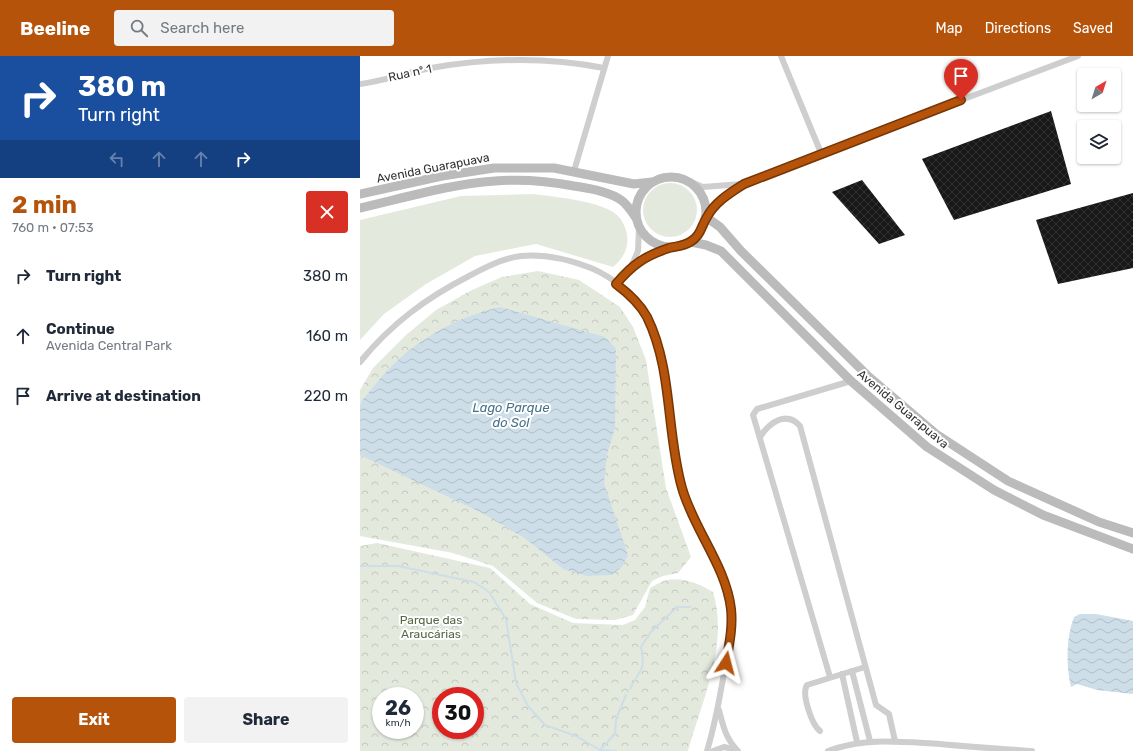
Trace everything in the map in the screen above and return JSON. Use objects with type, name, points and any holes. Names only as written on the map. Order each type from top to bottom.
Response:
[{"type":"street","points":[[574,171],[608,56]]},
{"type":"street","points":[[781,56],[821,153]]},
{"type":"street","points":[[706,217],[725,196],[744,184],[821,153],[1078,56]]},
{"type":"street","name":"Rua nº 1","points":[[360,84],[430,68],[478,61],[542,60],[604,68]]},
{"type":"street","name":"Avenida Guarapuava","points":[[360,194],[442,176],[494,168],[554,168],[634,184],[652,182]]},
{"type":"street","points":[[616,284],[632,265],[638,251],[638,223],[636,208],[644,189],[652,182],[662,178],[672,177],[703,187],[744,184]]},
{"type":"street","name":"Avenida Guarapuava","points":[[360,208],[446,188],[494,180],[524,180],[554,182],[588,188],[608,194],[621,200],[638,223]]},
{"type":"street","points":[[632,265],[645,257],[691,242],[701,231],[706,217],[706,207],[704,198],[691,182]]},
{"type":"street","name":"Avenida Guarapuava","points":[[706,217],[720,227],[741,250],[869,377],[936,434],[1008,480],[1099,522],[1133,533]]},
{"type":"street","points":[[638,223],[645,236],[652,242],[671,248]]},
{"type":"street","name":"Avenida Guarapuava","points":[[691,242],[706,245],[721,251],[851,382],[927,447],[994,490],[1043,515],[1133,549]]},
{"type":"street","points":[[360,362],[377,340],[420,304],[450,286],[498,262],[518,257],[554,257],[581,264],[604,274],[630,295],[647,316],[658,346],[664,371],[682,487],[692,517],[721,574],[731,610],[730,635],[718,709],[707,751]]},
{"type":"street","points":[[830,677],[753,415],[757,409],[851,382]]},
{"type":"street","points":[[760,437],[772,422],[788,418],[795,421],[800,426],[876,705],[889,714],[895,741]]},
{"type":"street","points":[[820,731],[813,724],[805,689],[810,683],[865,667]]},
{"type":"street","points":[[852,671],[870,741]]},
{"type":"street","points":[[842,674],[857,742]]},
{"type":"street","points":[[718,709],[723,729],[729,742],[737,751]]},
{"type":"street","points":[[853,719],[864,716]]},
{"type":"street","points":[[828,751],[857,742],[895,741],[1032,751]]},
{"type":"street","points":[[713,751],[724,747],[737,751]]},
{"type":"green space","points":[[670,183],[680,185],[689,191],[695,200],[697,210],[695,220],[689,229],[680,235],[670,237],[660,235],[651,229],[645,220],[643,210],[645,200],[651,191],[660,185]]},
{"type":"green space","points":[[533,194],[590,203],[611,211],[618,216],[627,235],[626,249],[620,260],[613,267],[536,244],[475,256],[426,284],[384,314],[360,340],[360,220],[461,196]]},
{"type":"green space","points":[[538,271],[579,280],[620,307],[633,327],[646,360],[666,488],[691,557],[678,573],[663,576],[652,581],[633,615],[615,620],[576,619],[537,603],[493,566],[453,553],[360,536],[360,390],[373,368],[405,336],[436,310],[472,290],[502,277]]},
{"type":"green space","name":"Parque das Araucárias","points":[[377,543],[490,568],[530,604],[573,623],[623,625],[635,620],[645,607],[650,588],[667,580],[685,580],[703,586],[713,592],[717,612],[718,632],[716,652],[712,672],[688,751],[360,751],[360,546]]},
{"type":"water","name":"Lago Parque do Sol","points":[[500,307],[605,337],[616,349],[615,428],[607,454],[604,483],[628,555],[622,567],[611,575],[587,576],[563,569],[526,539],[482,513],[360,455],[360,406],[366,396],[386,372],[415,346],[447,326],[464,318]]},
{"type":"water","points":[[1080,614],[1096,614],[1133,621],[1133,694],[1097,690],[1077,684],[1071,687],[1068,670],[1069,633],[1074,617]]},
{"type":"building","points":[[1051,111],[1071,184],[954,220],[922,159]]},
{"type":"building","points":[[862,180],[905,235],[879,244],[832,192]]},
{"type":"building","points":[[1133,193],[1133,268],[1058,284],[1036,220]]},
{"type":"waterway","points":[[360,566],[398,566],[474,582],[489,592],[506,619],[516,683],[528,706],[545,725],[576,736],[600,750],[616,751]]},
{"type":"waterway","points":[[630,689],[641,670],[643,662],[641,647],[650,633],[677,607],[690,607]]},
{"type":"waterway","points":[[600,750],[615,734],[616,719],[626,695]]},
{"type":"route","points":[[726,663],[730,635],[731,610],[721,574],[692,517],[682,487],[672,433],[664,371],[658,346],[647,316],[630,295],[616,284],[632,265],[645,257],[691,242],[704,227],[706,217],[715,206],[725,196],[744,184],[961,100]]}]
